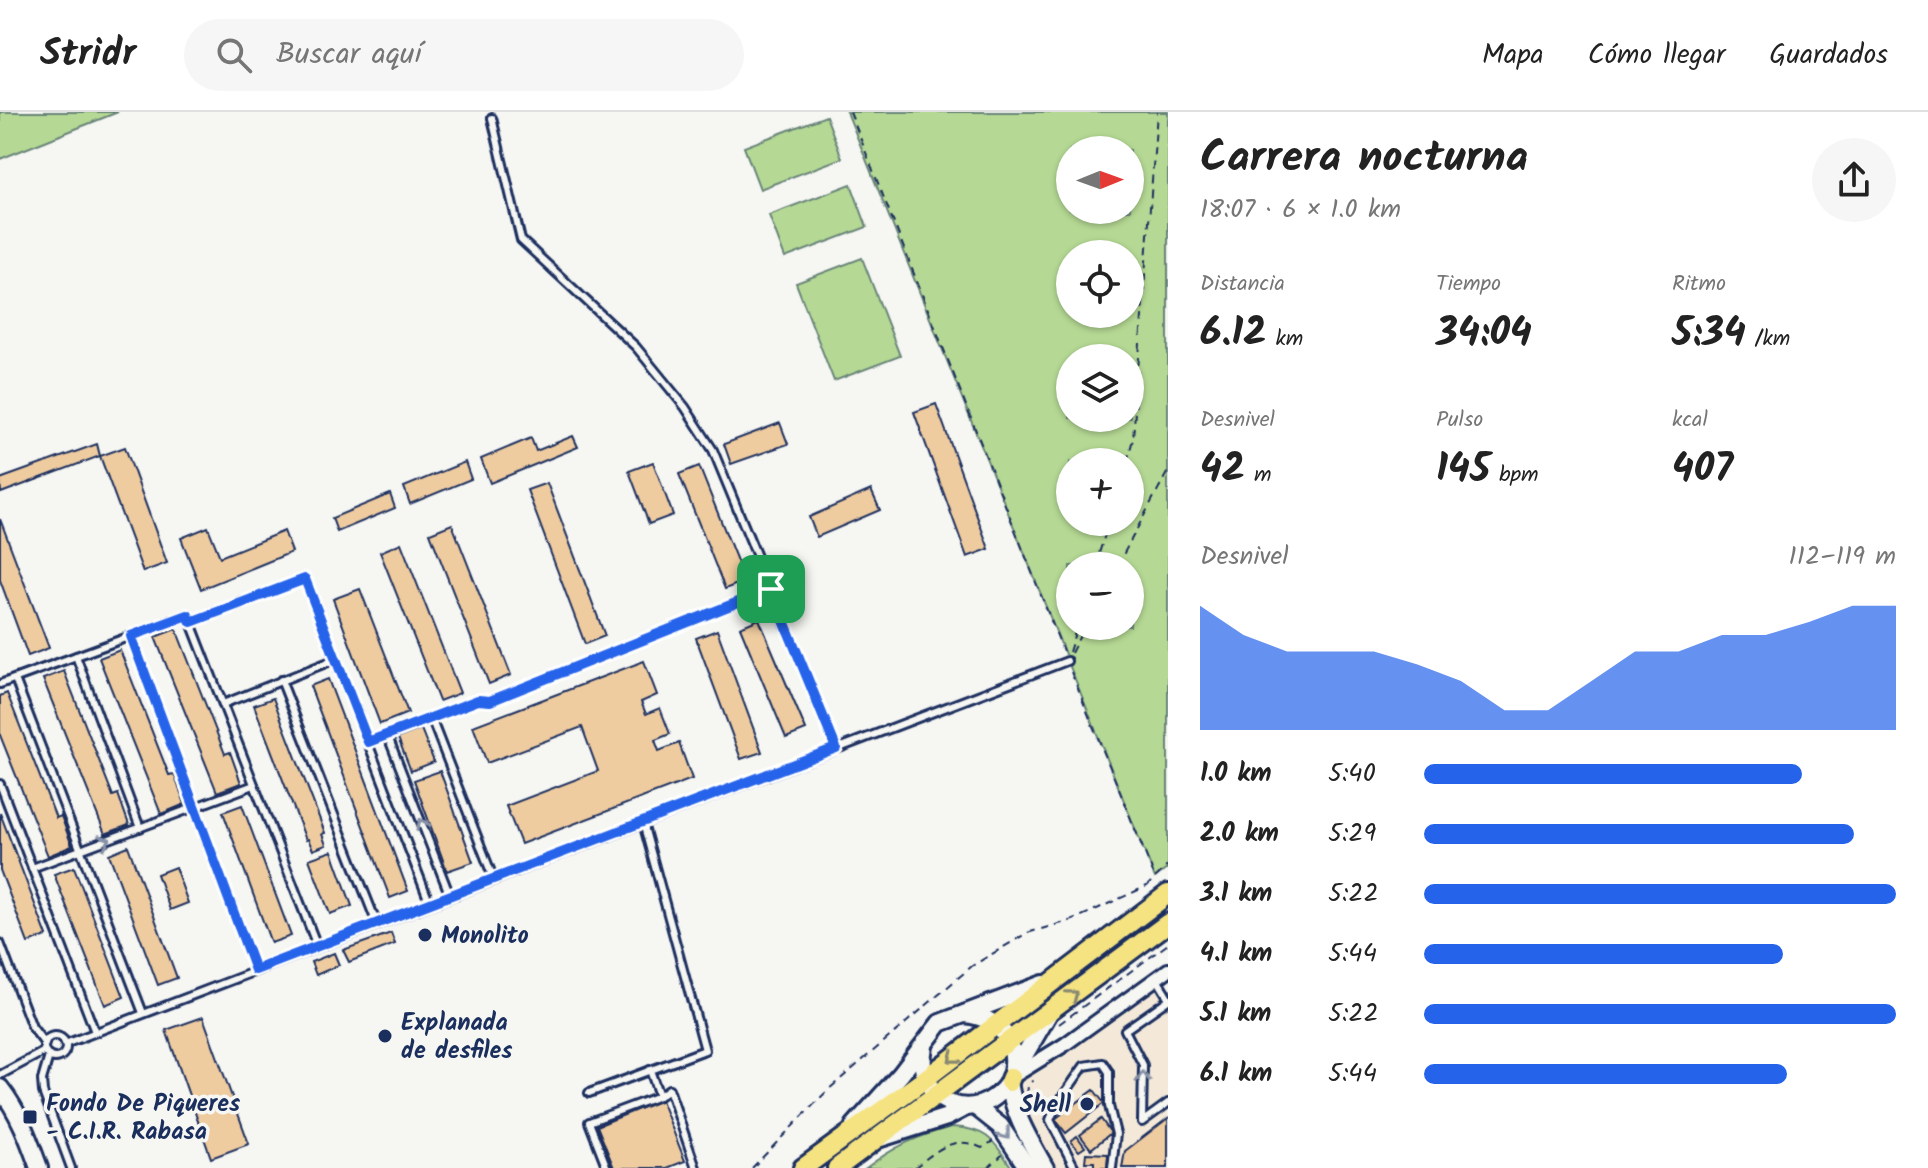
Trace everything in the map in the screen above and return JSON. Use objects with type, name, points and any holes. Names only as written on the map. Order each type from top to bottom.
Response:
[{"type":"main road","points":[[837,1168],[877,1140],[996,1024],[1168,894]]},
{"type":"main road","points":[[803,1168],[847,1134],[1010,1041],[1168,923]]},
{"type":"street","points":[[1010,1080],[1165,973]]},
{"type":"street","points":[[847,1134],[940,1023],[1059,976]]},
{"type":"street","points":[[877,1140],[995,1098],[1010,1080],[1049,1013]]},
{"type":"street","points":[[965,1014],[981,1016],[996,1024],[1010,1041],[1014,1065],[1010,1080],[1012,1104],[1019,1123],[1045,1168]]},
{"type":"street","points":[[924,1045],[922,1068],[930,1087],[955,1106],[971,1107],[1000,1126],[1028,1168]]},
{"type":"street","points":[[0,1088],[25,1130],[39,1168]]},
{"type":"lane","points":[[492,118],[521,240],[636,347],[685,407],[713,450],[836,748]]},
{"type":"lane","points":[[191,622],[305,579],[430,904]]},
{"type":"lane","points":[[368,742],[478,700],[490,701],[771,589]]},
{"type":"lane","points":[[0,684],[188,615],[317,946]]},
{"type":"lane","points":[[131,636],[255,970]]},
{"type":"lane","points":[[76,656],[140,828]]},
{"type":"lane","points":[[223,704],[336,659]]},
{"type":"lane","points":[[65,1044],[1067,661]]},
{"type":"lane","points":[[15,679],[143,1013]]},
{"type":"lane","points":[[281,680],[377,924]]},
{"type":"lane","points":[[431,718],[494,880]]},
{"type":"lane","points":[[387,734],[450,896]]},
{"type":"lane","points":[[0,784],[95,1032]]},
{"type":"lane","points":[[32,868],[254,785]]},
{"type":"lane","points":[[589,1093],[705,1050],[643,823]]},
{"type":"lane","points":[[0,943],[32,1027],[47,1050],[61,1056],[65,1044],[57,1036],[50,1038],[47,1050],[42,1080],[43,1092],[71,1168]]},
{"type":"lane","points":[[1165,973],[1168,998],[1125,1030],[1143,1065],[1142,1122],[1168,1103]]},
{"type":"lane","points":[[0,1075],[47,1050]]},
{"type":"lane","points":[[1075,1168],[1050,1120],[1084,1066],[1103,1063],[1109,1072],[1109,1106],[1116,1134],[1112,1168]]},
{"type":"lane","points":[[650,1070],[659,1096]]},
{"type":"lane","points":[[607,1168],[589,1122],[659,1096],[669,1089],[696,1168]]},
{"type":"path","points":[[850,112],[1155,878]]},
{"type":"path","points":[[1131,448],[1157,112]]},
{"type":"path","points":[[1125,552],[1168,471]]},
{"type":"path","points":[[1067,661],[1073,640]]},
{"type":"path","points":[[1067,661],[1078,640]]},
{"type":"path","points":[[752,1168],[829,1089],[972,966],[1027,933],[1073,920],[1147,886],[1168,865]]},
{"type":"path","points":[[988,1168],[1005,1152]]},
{"type":"shaded area","points":[[1168,973],[1168,1168],[1054,1168],[1023,1114],[1020,1094],[1023,1080]]},
{"type":"green space","points":[[0,112],[118,112],[0,159]]},
{"type":"green space","points":[[847,112],[1168,112],[1168,868],[1155,878],[1059,640],[1144,640],[1144,552],[1056,552],[1056,632]]},
{"type":"green space","points":[[826,116],[842,158],[760,189],[744,147]]},
{"type":"green space","points":[[851,184],[867,227],[785,258],[769,215]]},
{"type":"green space","points":[[862,258],[900,356],[834,381],[796,283]]},
{"type":"green space","points":[[952,1127],[982,1133],[1000,1150],[1012,1168],[866,1168],[907,1143]]},
{"type":"building","points":[[936,404],[989,549],[967,557],[914,412]]},
{"type":"building","points":[[780,423],[788,444],[731,464],[724,444]]},
{"type":"building","points":[[573,436],[578,447],[490,483],[481,459],[531,438],[536,451]]},
{"type":"building","points":[[97,444],[100,456],[1,493],[0,479]]},
{"type":"building","points":[[125,447],[167,563],[143,572],[100,456]]},
{"type":"building","points":[[465,462],[471,479],[410,504],[404,487]]},
{"type":"building","points":[[653,462],[673,515],[649,524],[629,471]]},
{"type":"building","points":[[699,466],[745,581],[725,589],[679,474]]},
{"type":"building","points":[[547,483],[605,636],[585,644],[527,490]]},
{"type":"building","points":[[871,490],[880,510],[817,537],[809,517]]},
{"type":"building","points":[[390,494],[395,508],[337,532],[332,518]]},
{"type":"building","points":[[0,519],[49,648],[28,656],[0,580]]},
{"type":"building","points":[[452,524],[511,675],[489,684],[430,533]]},
{"type":"building","points":[[208,527],[220,557],[284,531],[292,552],[201,589],[181,538]]},
{"type":"building","points":[[401,543],[460,693],[439,701],[380,552]]},
{"type":"building","points":[[360,589],[408,713],[380,724],[333,599]]},
{"type":"building","points":[[759,619],[806,730],[786,738],[740,627]]},
{"type":"building","points":[[176,629],[225,754],[230,752],[241,783],[217,792],[155,637]]},
{"type":"building","points":[[717,630],[762,752],[741,759],[696,638]]},
{"type":"building","points":[[120,650],[169,775],[174,774],[185,804],[161,814],[99,658]]},
{"type":"building","points":[[644,661],[657,695],[641,702],[646,714],[660,708],[670,734],[655,740],[659,751],[679,743],[692,779],[521,844],[506,806],[598,771],[582,727],[487,763],[473,726]]},
{"type":"building","points":[[64,671],[113,796],[118,794],[129,825],[105,834],[43,679]]},
{"type":"building","points":[[328,679],[408,891],[390,898],[310,686]]},
{"type":"building","points":[[7,693],[56,818],[61,816],[72,846],[48,856],[0,735],[0,696]]},
{"type":"building","points":[[273,698],[325,833],[322,834],[326,845],[313,850],[306,840],[254,705]]},
{"type":"building","points":[[421,729],[434,762],[411,771],[398,738]]},
{"type":"building","points":[[440,771],[473,862],[447,871],[414,780]]},
{"type":"building","points":[[242,805],[291,936],[271,943],[223,812]]},
{"type":"building","points":[[0,813],[47,936],[28,943],[0,870]]},
{"type":"building","points":[[128,846],[177,978],[158,985],[109,854]]},
{"type":"building","points":[[332,851],[352,906],[330,914],[309,859]]},
{"type":"building","points":[[74,867],[124,997],[105,1005],[54,874]]},
{"type":"building","points":[[175,867],[188,903],[170,910],[157,874]]},
{"type":"building","points":[[391,933],[395,944],[349,962],[343,950]]},
{"type":"building","points":[[334,953],[339,965],[316,975],[311,962]]},
{"type":"building","points":[[203,1017],[249,1144],[211,1158],[166,1030]]},
{"type":"building","points":[[1094,1090],[1104,1103],[1066,1133],[1055,1119]]},
{"type":"building","points":[[661,1100],[685,1161],[667,1168],[614,1168],[597,1126]]},
{"type":"building","points":[[1168,1118],[1168,1168],[1122,1168],[1125,1151]]},
{"type":"building","points":[[1101,1119],[1111,1133],[1091,1149],[1080,1135]]},
{"type":"building","points":[[1077,1136],[1085,1147],[1079,1151],[1071,1141]]},
{"type":"building","points":[[1086,1153],[1108,1154],[1107,1168],[1094,1168],[1094,1162],[1085,1162]]},
{"type":"place","name":"Monolito","points":[[425,935]]},
{"type":"place","name":"Explanada de desfiles","points":[[385,1036]]},
{"type":"place","name":"Shell","points":[[1087,1104]]},
{"type":"place","name":"Fondo De Piqueres - C.I.R. Rabasa","points":[[30,1117]]},
{"type":"route","points":[[305,579],[368,742],[478,700],[490,701],[771,589],[836,748],[255,970],[131,636],[188,615],[191,622],[305,579]]}]
